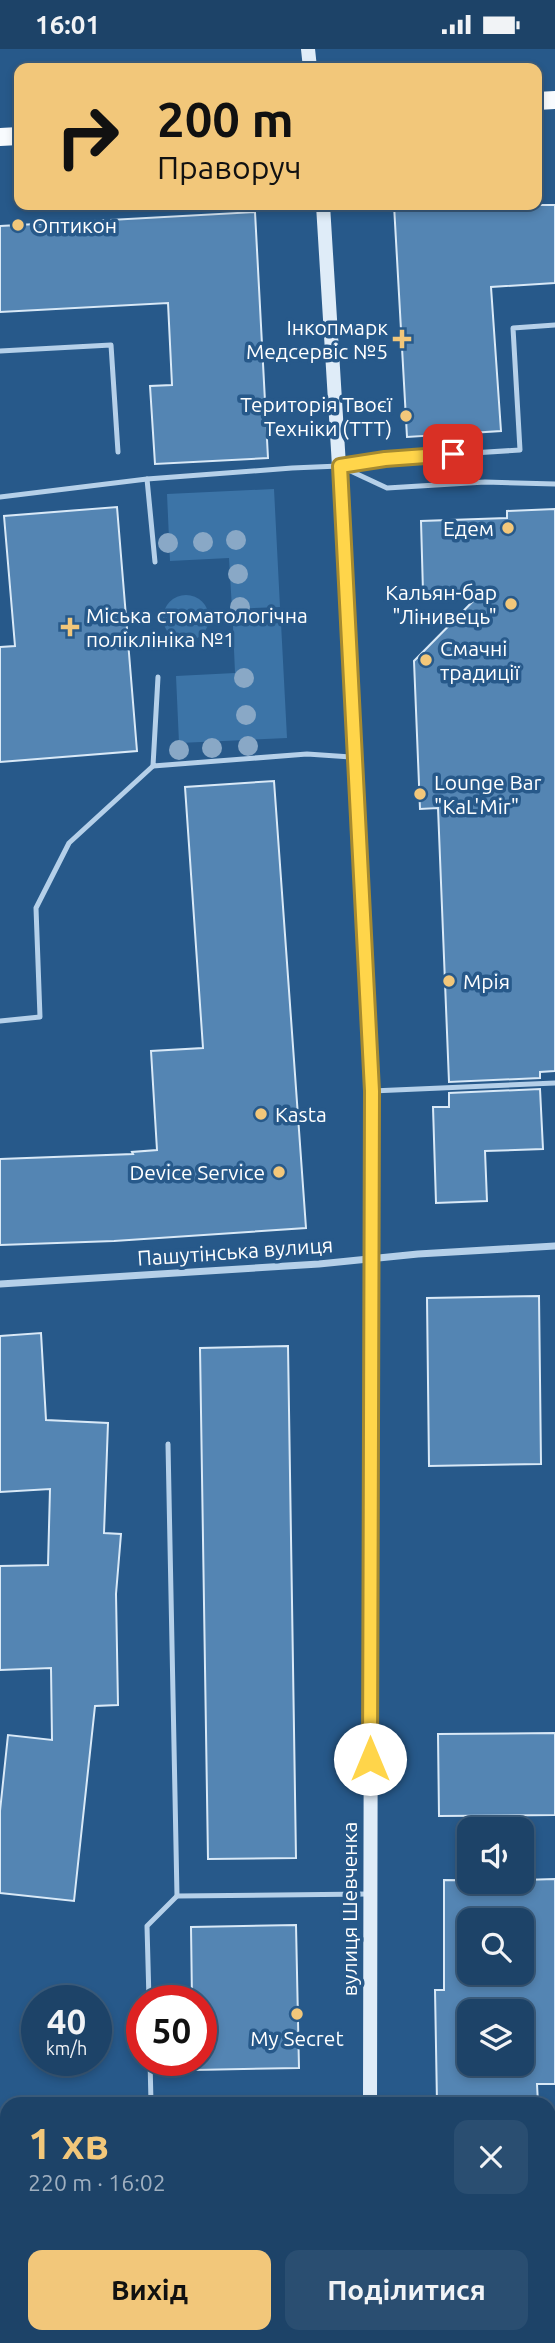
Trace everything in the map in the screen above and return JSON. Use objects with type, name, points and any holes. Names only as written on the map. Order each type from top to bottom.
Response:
[{"type":"main road","name":"вулиця Шевченка","points":[[323,210],[340,466],[372,1091],[370,2097]]},
{"type":"street","name":"Пашутінська вулиця","points":[[0,1284],[555,1246]]},
{"type":"lane","points":[[0,497],[147,479],[520,450],[513,328],[555,325]]},
{"type":"lane","points":[[0,351],[111,345],[118,452]]},
{"type":"lane","points":[[340,466],[387,488],[485,482],[555,484]]},
{"type":"lane","points":[[147,479],[155,562]]},
{"type":"lane","points":[[153,766],[158,677]]},
{"type":"lane","points":[[0,1021],[40,1017],[36,908],[68,843],[153,766],[307,754],[354,757]]},
{"type":"lane","points":[[372,1091],[555,1083]]},
{"type":"lane","points":[[169,1444],[177,1896]]},
{"type":"lane","points":[[149,1985],[147,1926],[177,1896],[369,1894]]},
{"type":"lane","points":[[150,2076],[151,2097]]},
{"type":"shaded area","points":[[274,489],[280,607],[232,609],[229,558],[170,561],[167,494]]},
{"type":"shaded area","points":[[186,595],[202,602],[209,618],[202,634],[186,641],[170,634],[163,618],[170,602]]},
{"type":"shaded area","points":[[281,623],[287,738],[179,743],[176,676],[235,673],[233,626]]},
{"type":"building","points":[[542,205],[555,205],[555,283],[491,287],[501,431],[407,437],[394,210],[542,210]]},
{"type":"building","points":[[255,212],[268,458],[155,464],[150,386],[172,385],[168,303],[0,312],[0,226]]},
{"type":"building","name":"Міська стоматологічна поліклініка №1","points":[[117,507],[137,751],[0,762],[0,647],[15,646],[4,516]]},
{"type":"building","points":[[555,509],[555,1071],[540,1072],[540,1078],[449,1082],[438,808],[420,809],[414,661],[485,589],[423,592],[421,521],[507,518],[507,511]]},
{"type":"building","points":[[274,781],[306,1228],[114,1241],[0,1245],[0,1159],[133,1154],[132,1152],[157,1150],[151,1051],[203,1048],[185,787]]},
{"type":"building","points":[[540,1089],[543,1149],[485,1151],[487,1201],[436,1203],[433,1107],[449,1107],[449,1093]]},
{"type":"building","points":[[539,1296],[541,1464],[429,1466],[427,1298]]},
{"type":"building","points":[[41,1333],[46,1420],[108,1423],[104,1533],[121,1534],[116,1594],[118,1705],[95,1706],[74,1901],[0,1893],[0,1811],[8,1735],[52,1740],[51,1668],[0,1670],[0,1566],[48,1565],[50,1489],[0,1492],[0,1336]]},
{"type":"building","points":[[288,1346],[296,1858],[208,1859],[200,1348]]},
{"type":"building","points":[[555,1733],[555,1815],[439,1816],[438,1734]]},
{"type":"building","points":[[555,1879],[555,2084],[537,2084],[538,2097],[437,2097],[435,1990],[444,1990],[444,1880],[457,1880],[457,1894],[534,1894],[534,1880]]},
{"type":"building","points":[[296,1925],[299,2068],[217,2070],[217,1985],[192,1985],[191,1927]]},
{"type":"place","name":"Оптикон","points":[[18,225]]},
{"type":"place","name":"Інкопмарк Медсервіс №5","points":[[402,339]]},
{"type":"place","name":"Територія Твоєї Техніки (ТТТ)","points":[[406,416]]},
{"type":"place","name":"Едем","points":[[508,528]]},
{"type":"place","name":"Кальян-бар \"Лінивець\"","points":[[511,604]]},
{"type":"place","name":"Міська стоматологічна поліклініка №1","points":[[70,627]]},
{"type":"place","name":"Смачні традиції","points":[[426,660]]},
{"type":"place","name":"Lounge Bar \"KaL'Mir\"","points":[[420,794]]},
{"type":"place","name":"Мрія","points":[[449,981]]},
{"type":"place","name":"Kasta","points":[[261,1114]]},
{"type":"place","name":"Device Service","points":[[279,1172]]},
{"type":"place","name":"My Secret","points":[[297,2014]]},
{"type":"route","points":[[370,1759],[372,1091],[340,466],[385,459],[453,454]]}]
